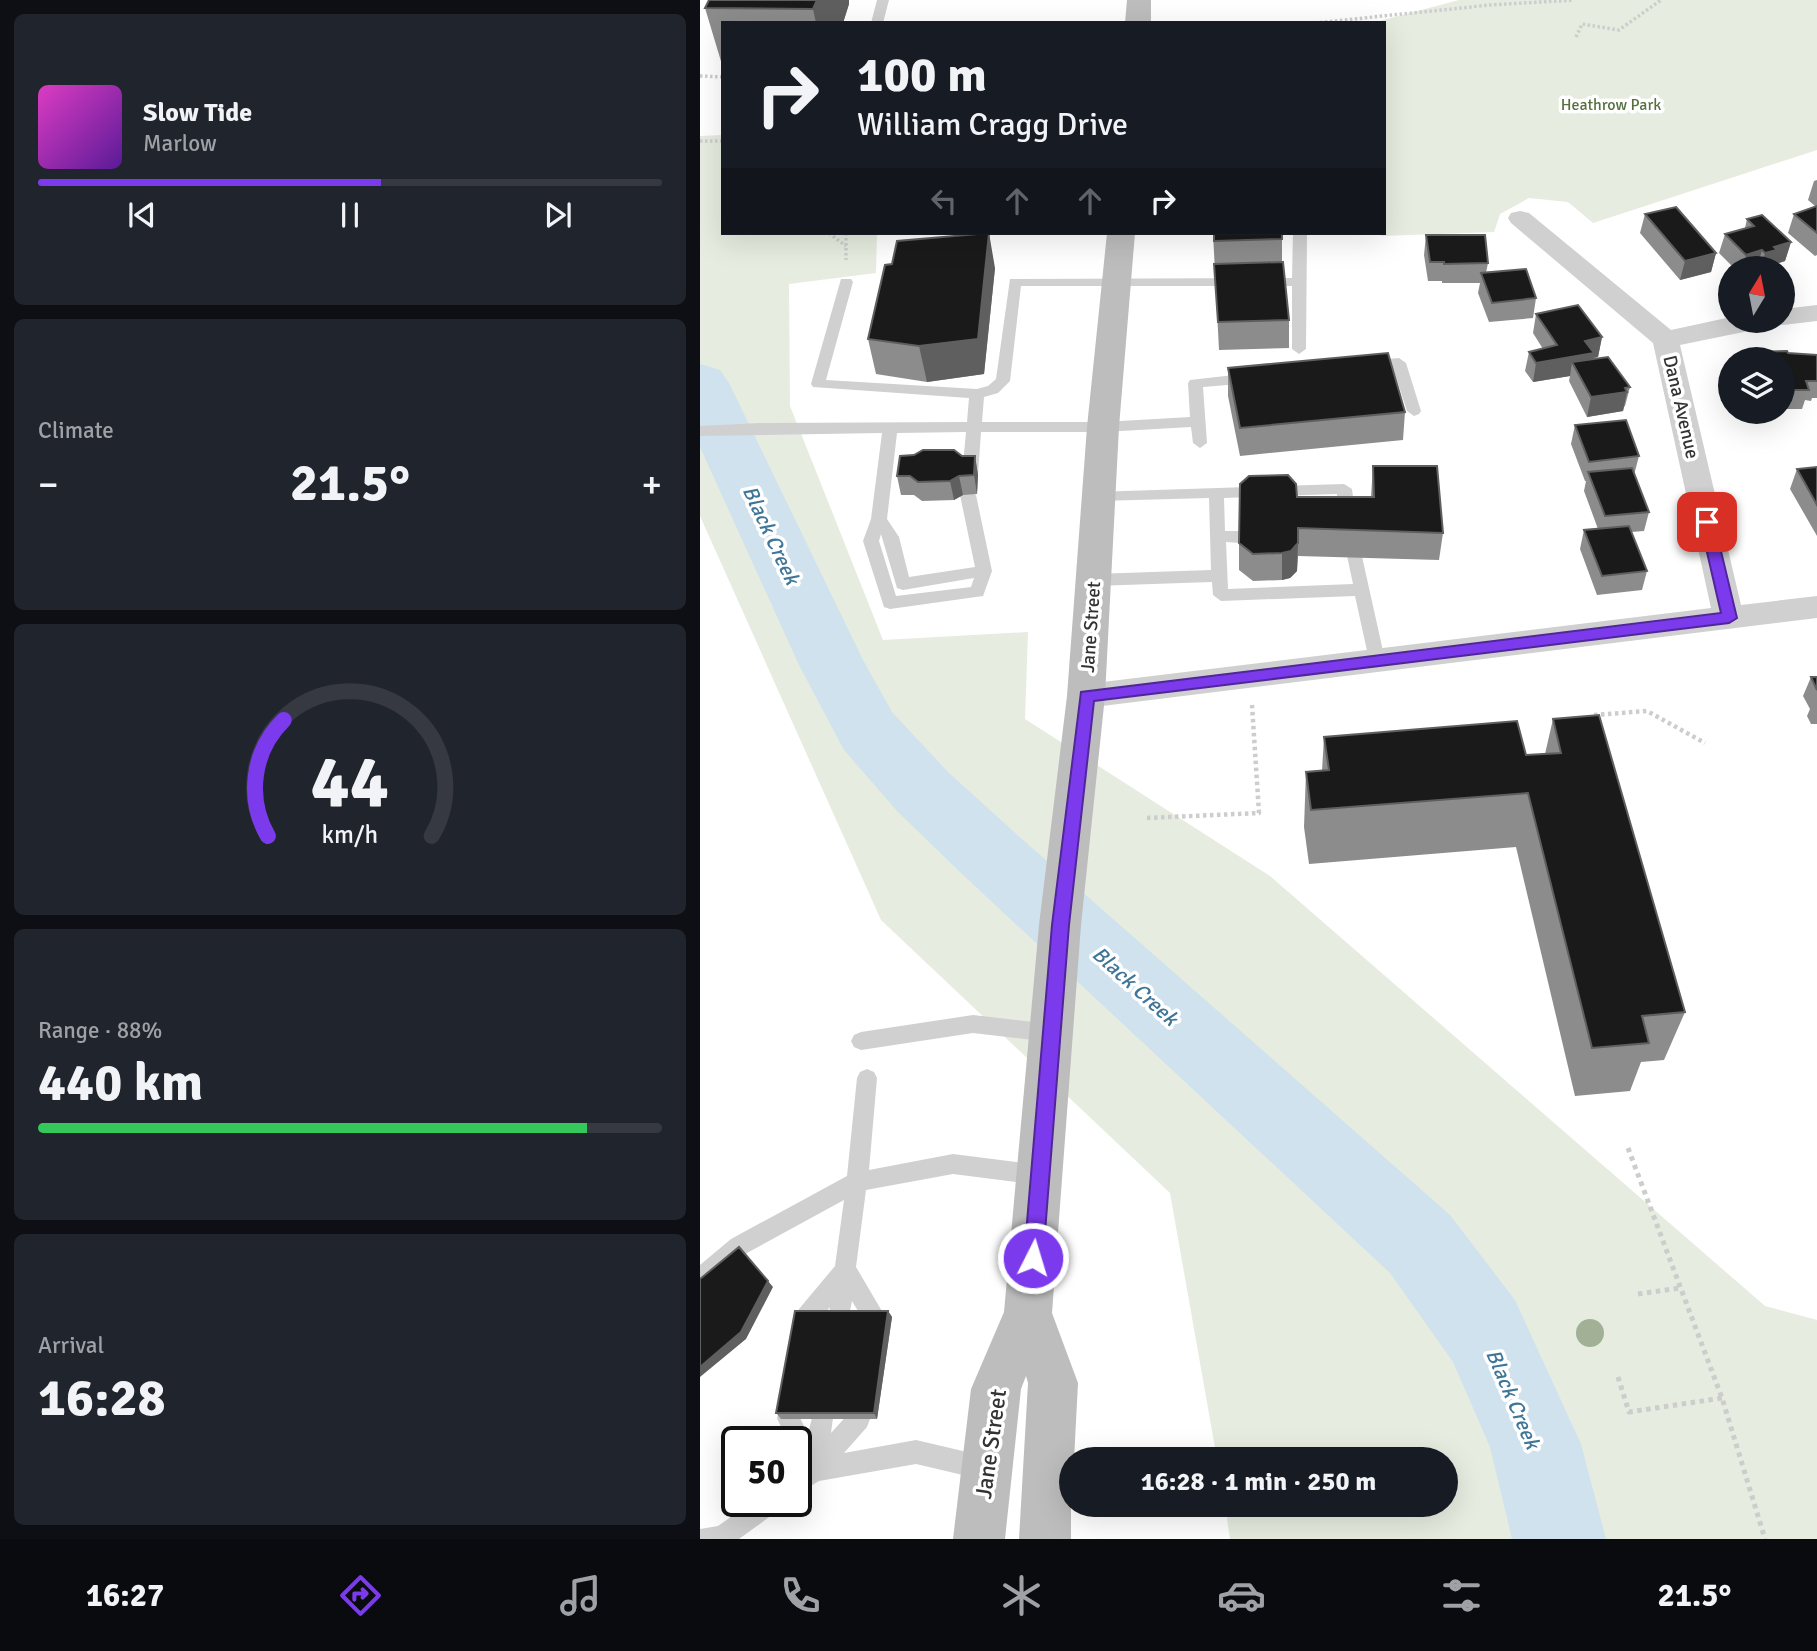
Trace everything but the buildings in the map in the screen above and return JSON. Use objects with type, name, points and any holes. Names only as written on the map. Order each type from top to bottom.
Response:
[{"type":"main road","points":[[1138,21],[1139,0]]},
{"type":"main road","name":"Jane Street","points":[[979,1539],[996,1389],[1028,1313],[1054,1033],[1060,925],[1086,696],[1103,427],[1121,235]]},
{"type":"main road","name":"Jane Street","points":[[1028,1313],[1053,1383],[1045,1539]]},
{"type":"street","name":"Dana Avenue","points":[[1520,218],[1666,340],[1729,618]]},
{"type":"street","points":[[1796,315],[1817,313]]},
{"type":"street","points":[[1666,340],[1718,328]]},
{"type":"street","points":[[1086,696],[1817,607]]},
{"type":"lane","points":[[878,21],[883,0]]},
{"type":"lane","points":[[1299,349],[1300,235]]},
{"type":"lane","points":[[846,282],[818,384],[977,394],[993,390],[1003,381],[1015,282],[1299,282]]},
{"type":"lane","points":[[1358,367],[1399,363],[1414,411]]},
{"type":"lane","points":[[1200,443],[1195,383],[1264,377]]},
{"type":"lane","points":[[970,475],[977,394]]},
{"type":"lane","points":[[700,431],[759,428],[1103,427],[1198,422]]},
{"type":"lane","points":[[890,427],[879,519],[871,541],[890,603],[976,592],[984,571],[968,495]]},
{"type":"lane","points":[[1099,496],[1344,488],[1349,525]]},
{"type":"lane","points":[[1216,493],[1221,595],[1360,590]]},
{"type":"lane","points":[[879,519],[891,537],[903,584],[984,571]]},
{"type":"lane","points":[[1217,537],[1240,537]]},
{"type":"lane","points":[[1355,556],[1360,590],[1377,660]]},
{"type":"lane","points":[[1094,580],[1219,576]]},
{"type":"lane","points":[[861,1041],[973,1024],[1054,1033]]},
{"type":"lane","points":[[839,1318],[857,1182],[867,1078]]},
{"type":"lane","points":[[700,1279],[739,1246],[857,1182],[953,1164],[1041,1175]]},
{"type":"lane","points":[[807,1317],[846,1270]]},
{"type":"lane","points":[[846,1270],[875,1318]]},
{"type":"lane","points":[[788,1418],[790,1426]]},
{"type":"lane","points":[[812,1453],[822,1419]]},
{"type":"lane","points":[[812,1469],[859,1419]]},
{"type":"lane","points":[[812,1474],[916,1452],[987,1469]]},
{"type":"lane","points":[[716,1538],[748,1517]]},
{"type":"path","points":[[1334,21],[1527,1],[1574,0]]},
{"type":"path","points":[[1576,37],[1582,24],[1619,30],[1661,0]]},
{"type":"path","points":[[700,76],[721,76]]},
{"type":"path","points":[[700,141],[721,143]]},
{"type":"path","points":[[831,235],[846,247]]},
{"type":"path","points":[[1147,818],[1259,813],[1250,676]]},
{"type":"path","points":[[1590,716],[1647,711],[1705,743]]},
{"type":"path","points":[[1628,1148],[1722,1398],[1765,1539]]},
{"type":"path","points":[[1638,1294],[1681,1288]]},
{"type":"path","points":[[1618,1377],[1629,1412],[1722,1398]]},
{"type":"green space","name":"Heathrow Park","points":[[1459,0],[1817,0],[1817,150],[1593,223],[1568,202],[1529,198],[1500,214],[1494,232],[1381,236],[1386,235],[1386,21],[1380,21]]},
{"type":"green space","points":[[721,135],[721,235],[877,235],[876,273],[789,284],[790,406],[883,640],[1028,632],[1025,719],[1270,876],[1765,1306],[1817,1320],[1817,1539],[1230,1539],[1227,1517],[1458,1517],[1458,1447],[1215,1447],[1170,1193],[881,920],[700,516],[700,136]]},
{"type":"waterway","name":"Black Creek","points":[[700,383],[832,665],[868,731],[923,792],[987,852],[1420,1244],[1484,1331],[1535,1444],[1559,1539]]},
{"type":"route","points":[[1033,1258],[1054,1033],[1060,925],[1086,696],[1729,618],[1707,522]]}]
